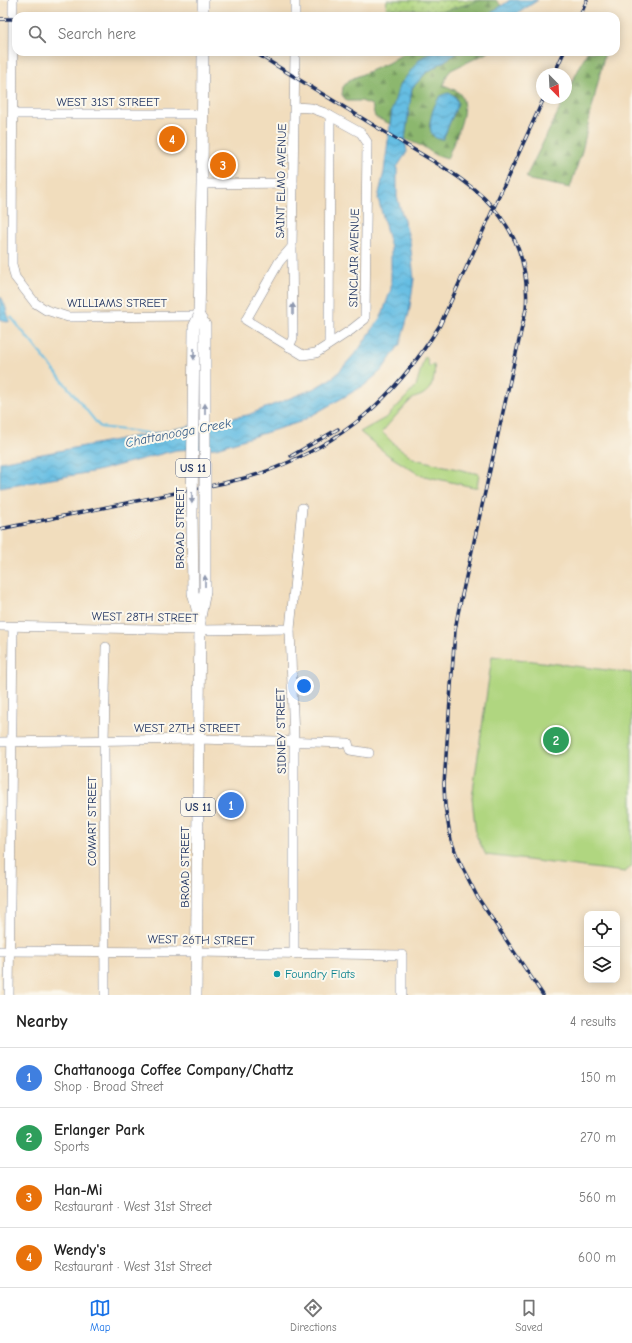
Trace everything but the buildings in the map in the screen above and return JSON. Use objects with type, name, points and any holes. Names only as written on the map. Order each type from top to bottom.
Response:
[{"type":"main road","points":[[203,0],[203,12]]},
{"type":"main road","name":"BROAD STREET","points":[[196,995],[200,624],[205,591],[205,325],[199,316],[203,56]]},
{"type":"street","name":"WILLIAMS STREET","points":[[13,0],[13,12]]},
{"type":"street","points":[[295,0],[295,12]]},
{"type":"street","name":"WILLIAMS STREET","points":[[13,56],[12,264],[15,277],[35,303],[46,310],[68,317],[199,316]]},
{"type":"street","name":"SAINT ELMO AVENUE","points":[[246,320],[279,262],[292,247],[294,56]]},
{"type":"street","name":"SINCLAIR AVENUE","points":[[246,320],[303,355],[316,353],[365,319],[367,142],[361,133],[330,116],[311,108],[294,106]]},
{"type":"street","name":"WEST 31ST STREET","points":[[13,114],[203,114]]},
{"type":"street","points":[[329,344],[330,116]]},
{"type":"street","points":[[202,184],[293,183]]},
{"type":"street","points":[[289,347],[293,338],[292,247]]},
{"type":"street","name":"SIDNEY STREET","points":[[294,954],[294,741],[290,629],[302,508]]},
{"type":"street","name":"WEST 28TH STREET","points":[[0,626],[200,624],[290,629]]},
{"type":"street","points":[[9,995],[5,951],[13,627]]},
{"type":"street","name":"COWART STREET","points":[[105,995],[104,741],[106,647]]},
{"type":"street","name":"WEST 27TH STREET","points":[[0,742],[199,739],[294,741],[348,743],[350,750],[369,753]]},
{"type":"street","name":"WEST 26TH STREET","points":[[5,951],[402,955],[402,995]]},
{"type":"green space","points":[[387,0],[481,0],[444,11],[386,8]]},
{"type":"green space","points":[[481,0],[496,0],[502,6],[493,12],[443,12]]},
{"type":"green space","points":[[399,56],[425,56],[420,59],[392,110],[390,124],[375,117],[372,105],[361,101],[347,101],[342,95],[343,87],[349,80],[388,63]]},
{"type":"green space","points":[[452,56],[481,56],[451,70],[447,75],[444,85],[458,92],[462,98],[464,106],[457,135],[447,159],[435,155],[424,147],[405,139],[412,88],[426,73]],"holes":[[[455,96],[458,103],[443,139],[433,135],[429,125],[434,108]]]},
{"type":"green space","points":[[585,56],[604,56],[582,151],[570,188],[530,180],[526,177],[562,104],[572,104],[572,83]]},
{"type":"green space","points":[[426,356],[429,366],[434,365],[435,373],[431,386],[421,396],[411,400],[382,432],[395,445],[415,459],[479,474],[477,487],[420,475],[388,455],[360,432],[387,417],[416,386],[424,358]]},
{"type":"green space","points":[[492,656],[632,673],[632,866],[625,872],[486,855],[476,835],[472,798]]},
{"type":"water","points":[[510,0],[538,0],[520,12],[493,12]]},
{"type":"water","name":"Chattanooga Creek","points":[[425,56],[452,56],[426,73],[412,88],[405,139],[407,152],[397,167],[397,197],[410,241],[414,279],[409,313],[400,344],[382,370],[365,385],[300,422],[216,448],[176,450],[97,471],[0,488],[0,462],[248,415],[315,388],[335,376],[359,349],[382,315],[391,289],[391,248],[378,198],[384,172],[392,110],[399,86],[420,59]]},
{"type":"water","points":[[448,93],[455,97],[458,103],[443,139],[436,138],[432,134],[430,128],[432,113],[438,99],[442,95]]},
{"type":"water","points":[[0,296],[5,305],[10,321],[7,322],[0,319]]},
{"type":"waterway","name":"Chattanooga Creek","points":[[11,317],[100,427],[148,433],[149,436]]},
{"type":"railway","points":[[582,12],[587,0]]},
{"type":"railway","points":[[0,19],[12,19]]},
{"type":"railway","points":[[261,56],[454,174],[467,184],[490,204],[500,216],[513,237],[522,260],[525,272],[527,296],[526,309],[455,631],[444,784],[445,806],[451,840],[458,859],[478,898],[543,995]]},
{"type":"railway","points":[[557,68],[562,56]]},
{"type":"railway","points":[[0,529],[224,483],[262,473],[318,448],[364,416],[404,375],[423,351],[440,325],[541,104]]},
{"type":"railway","points":[[291,456],[338,429]]},
{"type":"place","name":"Wendy's","points":[[172,139]]},
{"type":"place","name":"Han-Mi","points":[[223,165]]},
{"type":"place","name":"Erlanger Park","points":[[556,740]]},
{"type":"place","name":"Chattanooga Coffee Company/Chattz","points":[[231,805]]},
{"type":"place","name":"Foundry Flats","points":[[277,974]]}]
